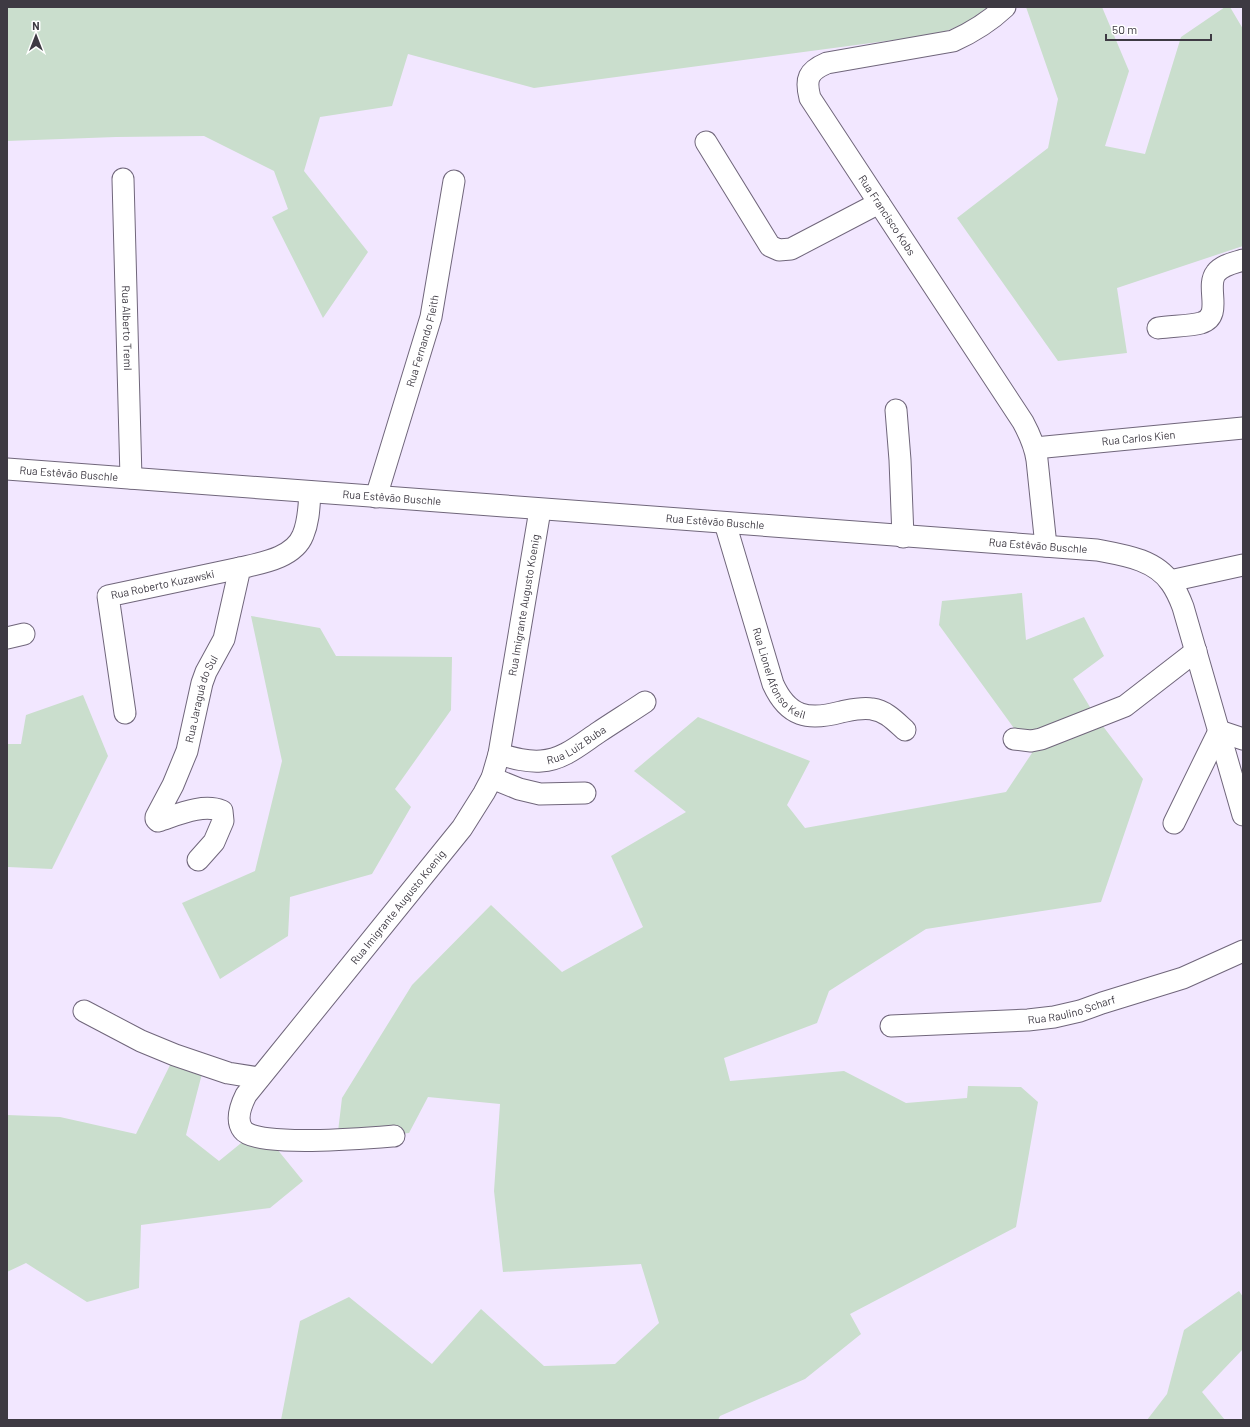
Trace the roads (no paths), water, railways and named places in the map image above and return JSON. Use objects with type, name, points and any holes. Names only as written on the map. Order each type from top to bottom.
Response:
[{"type":"street","name":"Rua Francisco Kobs","points":[[1005,7],[991,20],[971,33],[953,41],[827,63],[816,67],[809,74],[807,86],[810,98],[1023,422],[1030,435],[1035,448],[1046,546]]},
{"type":"street","points":[[706,142],[770,246],[779,250],[791,250],[879,203]]},
{"type":"street","name":"Rua Alberto Treml","points":[[122,179],[130,478]]},
{"type":"street","name":"Rua Fernando Fleith","points":[[376,497],[431,316],[454,181]]},
{"type":"street","points":[[1158,328],[1202,323],[1210,316],[1213,306],[1212,284],[1215,274],[1222,268],[1243,260]]},
{"type":"street","points":[[896,410],[900,460],[903,537]]},
{"type":"street","name":"Rua Carlos Kien","points":[[1035,448],[1243,428]]},
{"type":"street","name":"Rua Estêvão Buschle","points":[[7,469],[903,537],[1097,550],[1138,559],[1156,568],[1170,581],[1183,607],[1243,815]]},
{"type":"street","points":[[240,568],[278,557],[298,545],[307,524],[310,492]]},
{"type":"street","name":"Rua Imigrante Augusto Koenig","points":[[394,1136],[337,1140],[282,1140],[251,1135],[243,1131],[240,1122],[241,1104],[259,1078],[462,828],[475,809],[492,778],[499,754],[540,510]]},
{"type":"street","name":"Rua Lionel Afonso Keil","points":[[726,523],[773,684],[782,700],[796,712],[804,716],[812,717],[828,716],[861,708],[872,709],[887,714],[905,730]]},
{"type":"street","points":[[1170,581],[1243,565]]},
{"type":"street","name":"Rua Roberto Kuzawski","points":[[126,713],[108,596],[240,568]]},
{"type":"street","name":"Rua Jaraguá do Sul","points":[[198,860],[214,842],[223,821],[222,811],[214,807],[204,807],[158,821],[156,819],[187,751],[202,683],[206,672],[224,639],[240,568]]},
{"type":"street","points":[[1014,739],[1031,741],[1041,739],[1125,706],[1196,651]]},
{"type":"street","name":"Rua Luiz Buba","points":[[499,754],[532,761],[553,759],[575,748],[645,702]]},
{"type":"street","points":[[1174,823],[1219,731],[1243,739]]},
{"type":"street","points":[[492,778],[519,789],[540,794],[585,793]]},
{"type":"street","name":"Rua Raulino Scharf","points":[[891,1026],[1021,1020],[1080,1011],[1183,978],[1243,951]]},
{"type":"street","points":[[84,1011],[141,1041],[175,1055],[228,1073],[259,1078]]}]
